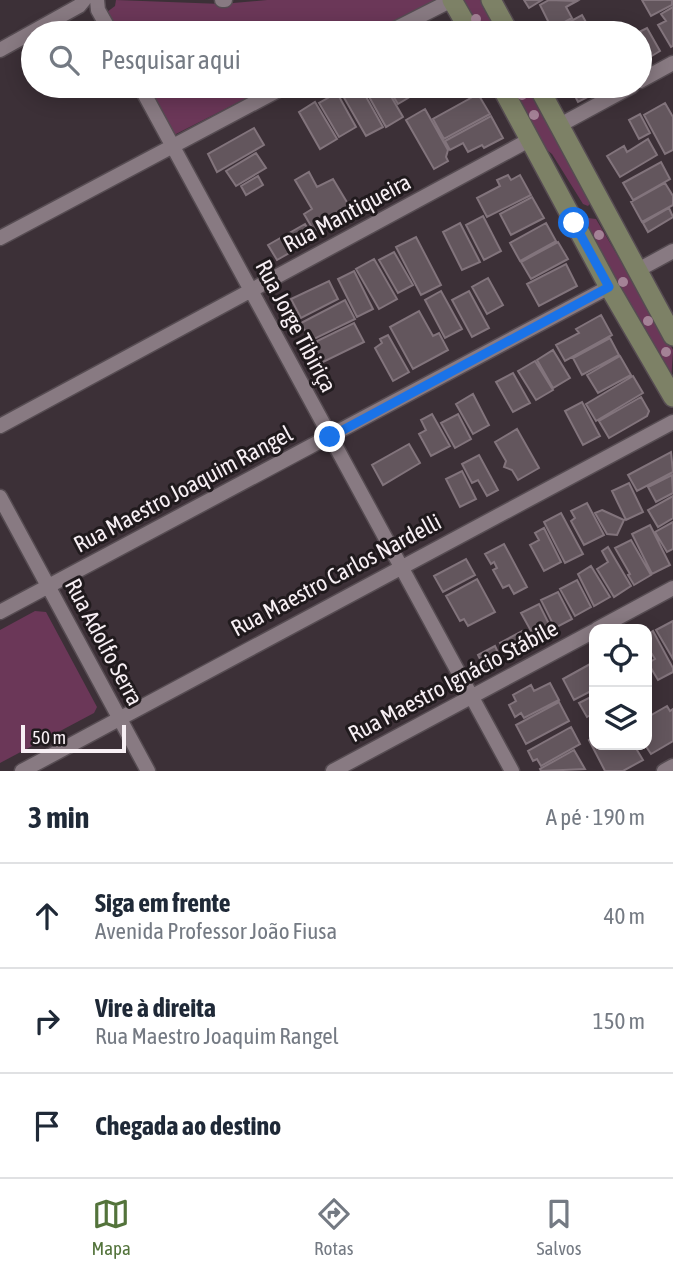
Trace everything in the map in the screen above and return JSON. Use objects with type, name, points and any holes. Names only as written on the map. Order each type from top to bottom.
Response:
[{"type":"main road","points":[[452,0],[464,21]]},
{"type":"main road","points":[[491,0],[502,21]]},
{"type":"main road","points":[[508,98],[609,287],[673,397]]},
{"type":"main road","points":[[545,98],[673,336]]},
{"type":"main road","points":[[574,223],[603,207]]},
{"type":"street","points":[[52,21],[79,6],[84,0]]},
{"type":"street","points":[[97,0],[105,21]]},
{"type":"street","points":[[411,21],[452,0]]},
{"type":"street","points":[[0,50],[21,38]]},
{"type":"street","points":[[652,74],[673,63]]},
{"type":"street","name":"Rua Jorge Tibiriça","points":[[147,98],[512,771]]},
{"type":"street","points":[[0,238],[263,98]]},
{"type":"street","points":[[560,125],[610,98]]},
{"type":"street","name":"Rua Mantiqueira","points":[[0,426],[531,139]]},
{"type":"street","points":[[638,270],[673,251]]},
{"type":"street","name":"Rua Maestro Joaquim Rangel","points":[[0,612],[609,287]]},
{"type":"street","name":"Rua Maestro Carlos Nardelli","points":[[22,771],[673,422]]},
{"type":"street","name":"Rua Adolfo Serra","points":[[0,497],[148,771]]},
{"type":"street","name":"Rua Maestro Ignácio Stábile","points":[[606,624],[673,588]]},
{"type":"street","name":"Rua Maestro Ignácio Stábile","points":[[333,771],[589,633]]},
{"type":"street","points":[[664,771],[673,766]]},
{"type":"shaded area","points":[[116,0],[222,4],[267,0],[437,0],[396,21],[112,21],[107,12],[115,6]]},
{"type":"shaded area","points":[[462,0],[485,0],[496,21],[473,21]]},
{"type":"shaded area","points":[[154,98],[246,98],[174,135]]},
{"type":"shaded area","points":[[514,98],[536,98],[592,201],[588,206],[583,204],[552,154],[538,143]]},
{"type":"shaded area","points":[[588,218],[596,219],[626,270],[640,288],[673,350],[671,382],[586,224]]},
{"type":"shaded area","points":[[35,611],[46,612],[97,707],[94,713],[0,763],[0,630]]},
{"type":"building","points":[[524,0],[542,0],[529,8]]},
{"type":"building","points":[[549,0],[577,1],[566,7],[572,18],[567,21],[548,21],[540,5]]},
{"type":"building","points":[[642,0],[672,0],[672,5],[651,16]]},
{"type":"building","points":[[673,7],[671,47],[658,25],[666,21],[661,14]]},
{"type":"building","points":[[582,15],[585,21],[571,21]]},
{"type":"building","points":[[652,37],[660,51],[652,56]]},
{"type":"building","points":[[328,98],[340,98],[356,127],[339,137],[319,103]]},
{"type":"building","points":[[344,98],[367,98],[383,127],[366,136]]},
{"type":"building","points":[[370,98],[392,98],[403,117],[386,127]]},
{"type":"building","points":[[394,98],[408,98],[398,104]]},
{"type":"building","points":[[471,98],[480,98],[490,114],[444,139],[433,119]]},
{"type":"building","points":[[315,102],[337,139],[320,149],[299,112]]},
{"type":"building","points":[[665,103],[673,117],[673,150],[665,154],[644,115]]},
{"type":"building","points":[[425,109],[448,150],[448,161],[434,169],[406,120]]},
{"type":"building","points":[[640,114],[650,133],[639,139],[629,120]]},
{"type":"building","points":[[491,116],[503,138],[484,148],[482,145],[468,152],[463,143],[450,150],[445,141]]},
{"type":"building","points":[[254,128],[264,145],[217,172],[208,154]]},
{"type":"building","points":[[648,139],[657,155],[620,177],[607,156],[624,146],[627,152]]},
{"type":"building","points":[[256,153],[266,168],[236,186],[226,171]]},
{"type":"building","points":[[661,162],[670,179],[633,200],[623,183]]},
{"type":"building","points":[[309,172],[317,187],[333,179],[351,209],[314,231],[304,214],[312,209],[295,180]]},
{"type":"building","points":[[508,175],[511,180],[520,175],[531,195],[487,217],[477,198],[500,186],[497,180]]},
{"type":"building","points":[[258,176],[263,185],[246,195],[241,186]]},
{"type":"building","points":[[665,183],[673,196],[673,205],[642,222],[631,202]]},
{"type":"building","points":[[532,197],[544,218],[511,235],[500,214]]},
{"type":"building","points":[[669,208],[673,217],[648,232],[643,223]]},
{"type":"building","points":[[483,216],[501,251],[484,260],[466,225]]},
{"type":"building","points":[[460,223],[480,262],[462,270],[443,232]]},
{"type":"building","points":[[546,223],[556,241],[520,261],[510,243]]},
{"type":"building","points":[[305,224],[314,239],[277,260],[268,245]]},
{"type":"building","points":[[416,237],[441,285],[421,295],[396,247]]},
{"type":"building","points":[[558,242],[568,259],[531,279],[521,262]]},
{"type":"building","points":[[394,252],[413,285],[398,293],[379,260]]},
{"type":"building","points":[[374,259],[397,299],[379,309],[356,269]]},
{"type":"building","points":[[566,264],[577,286],[539,306],[527,284]]},
{"type":"building","points":[[354,271],[373,309],[357,317],[338,279]]},
{"type":"building","points":[[488,278],[503,305],[487,314],[472,287]]},
{"type":"building","points":[[329,281],[338,299],[301,318],[291,299]]},
{"type":"building","points":[[441,291],[462,329],[445,338],[425,300]]},
{"type":"building","points":[[469,291],[489,328],[472,337],[452,300]]},
{"type":"building","points":[[345,300],[355,319],[310,341],[301,323]]},
{"type":"building","points":[[419,311],[433,336],[439,333],[448,350],[413,369],[390,327]]},
{"type":"building","points":[[601,315],[612,335],[565,361],[556,345],[579,333],[576,329]]},
{"type":"building","points":[[354,323],[364,342],[319,364],[309,345]]},
{"type":"building","points":[[388,335],[409,372],[393,381],[375,348],[382,343],[380,339]]},
{"type":"building","points":[[610,338],[619,355],[582,375],[573,358]]},
{"type":"building","points":[[553,350],[570,378],[553,388],[537,360]]},
{"type":"building","points":[[620,356],[631,375],[598,393],[587,375]]},
{"type":"building","points":[[535,361],[553,390],[536,400],[518,371]]},
{"type":"building","points":[[513,373],[530,403],[513,412],[496,382]]},
{"type":"building","points":[[633,376],[643,393],[596,421],[586,404]]},
{"type":"building","points":[[473,394],[489,425],[473,434],[456,404]]},
{"type":"building","points":[[641,397],[649,411],[647,416],[609,438],[599,421]]},
{"type":"building","points":[[582,402],[600,436],[583,445],[565,411]]},
{"type":"building","points":[[432,414],[450,446],[431,456],[419,434],[426,430],[421,420]]},
{"type":"building","points":[[458,414],[471,439],[455,448],[441,423]]},
{"type":"building","points":[[517,429],[539,468],[518,480],[512,470],[504,467],[506,461],[495,442]]},
{"type":"building","points":[[409,444],[420,463],[383,485],[372,465]]},
{"type":"building","points":[[671,452],[673,472],[637,491],[628,475]]},
{"type":"building","points":[[479,455],[498,490],[487,496],[478,480],[472,483],[462,464]]},
{"type":"building","points":[[462,471],[476,499],[460,507],[446,479]]},
{"type":"building","points":[[672,475],[673,493],[656,502],[648,487]]},
{"type":"building","points":[[629,483],[643,512],[626,520],[612,491]]},
{"type":"building","points":[[673,496],[673,518],[658,527],[648,510]]},
{"type":"building","points":[[587,503],[604,535],[584,545],[571,521],[575,518],[571,511]]},
{"type":"building","points":[[602,510],[624,520],[617,535],[607,534],[595,513]]},
{"type":"building","points":[[561,513],[583,554],[565,563],[544,522]]},
{"type":"building","points":[[673,522],[673,549],[667,552],[655,532]]},
{"type":"building","points":[[650,525],[670,565],[652,574],[632,534]]},
{"type":"building","points":[[544,528],[561,562],[544,571],[530,545],[539,540],[535,533]]},
{"type":"building","points":[[631,540],[651,575],[634,585],[615,548]]},
{"type":"building","points":[[504,544],[527,587],[514,594],[509,585],[503,588],[493,570],[497,568],[494,562],[491,564],[485,554]]},
{"type":"building","points":[[608,547],[631,586],[614,597],[597,569],[608,562],[602,551]]},
{"type":"building","points":[[466,559],[475,575],[443,592],[434,576]]},
{"type":"building","points":[[591,566],[610,597],[594,606],[578,574]]},
{"type":"building","points":[[477,579],[495,612],[468,626],[464,619],[460,621],[446,596]]},
{"type":"building","points":[[577,580],[591,607],[575,616],[560,589]]},
{"type":"building","points":[[558,592],[572,619],[555,628],[541,600]]},
{"type":"building","points":[[539,604],[553,632],[536,640],[521,613]]},
{"type":"building","points":[[673,621],[673,659],[656,630]]},
{"type":"building","points":[[522,631],[530,647],[509,658],[500,643]]},
{"type":"building","points":[[652,632],[673,668],[673,672],[658,680],[652,670],[652,661],[655,659],[652,654]]},
{"type":"building","points":[[495,646],[502,661],[485,669],[478,655]]},
{"type":"building","points":[[589,665],[589,692],[574,700],[563,679]]},
{"type":"building","points":[[550,683],[559,700],[524,718],[521,713],[515,717],[509,705],[516,701],[513,695],[531,685],[534,691]]},
{"type":"building","points":[[589,698],[589,716],[587,717],[579,703]]},
{"type":"building","points":[[559,702],[569,721],[526,744],[516,725]]},
{"type":"building","points":[[667,706],[670,711],[673,709],[673,741],[651,754],[648,750],[652,750],[652,715]]},
{"type":"building","points":[[571,727],[580,744],[541,766],[537,759],[533,761],[528,751]]},
{"type":"building","points":[[574,750],[585,769],[541,771],[540,769]]},
{"type":"building","points":[[594,750],[637,750],[643,760],[623,771],[605,771]]},
{"type":"route","points":[[330,437],[609,287],[574,223]]}]
